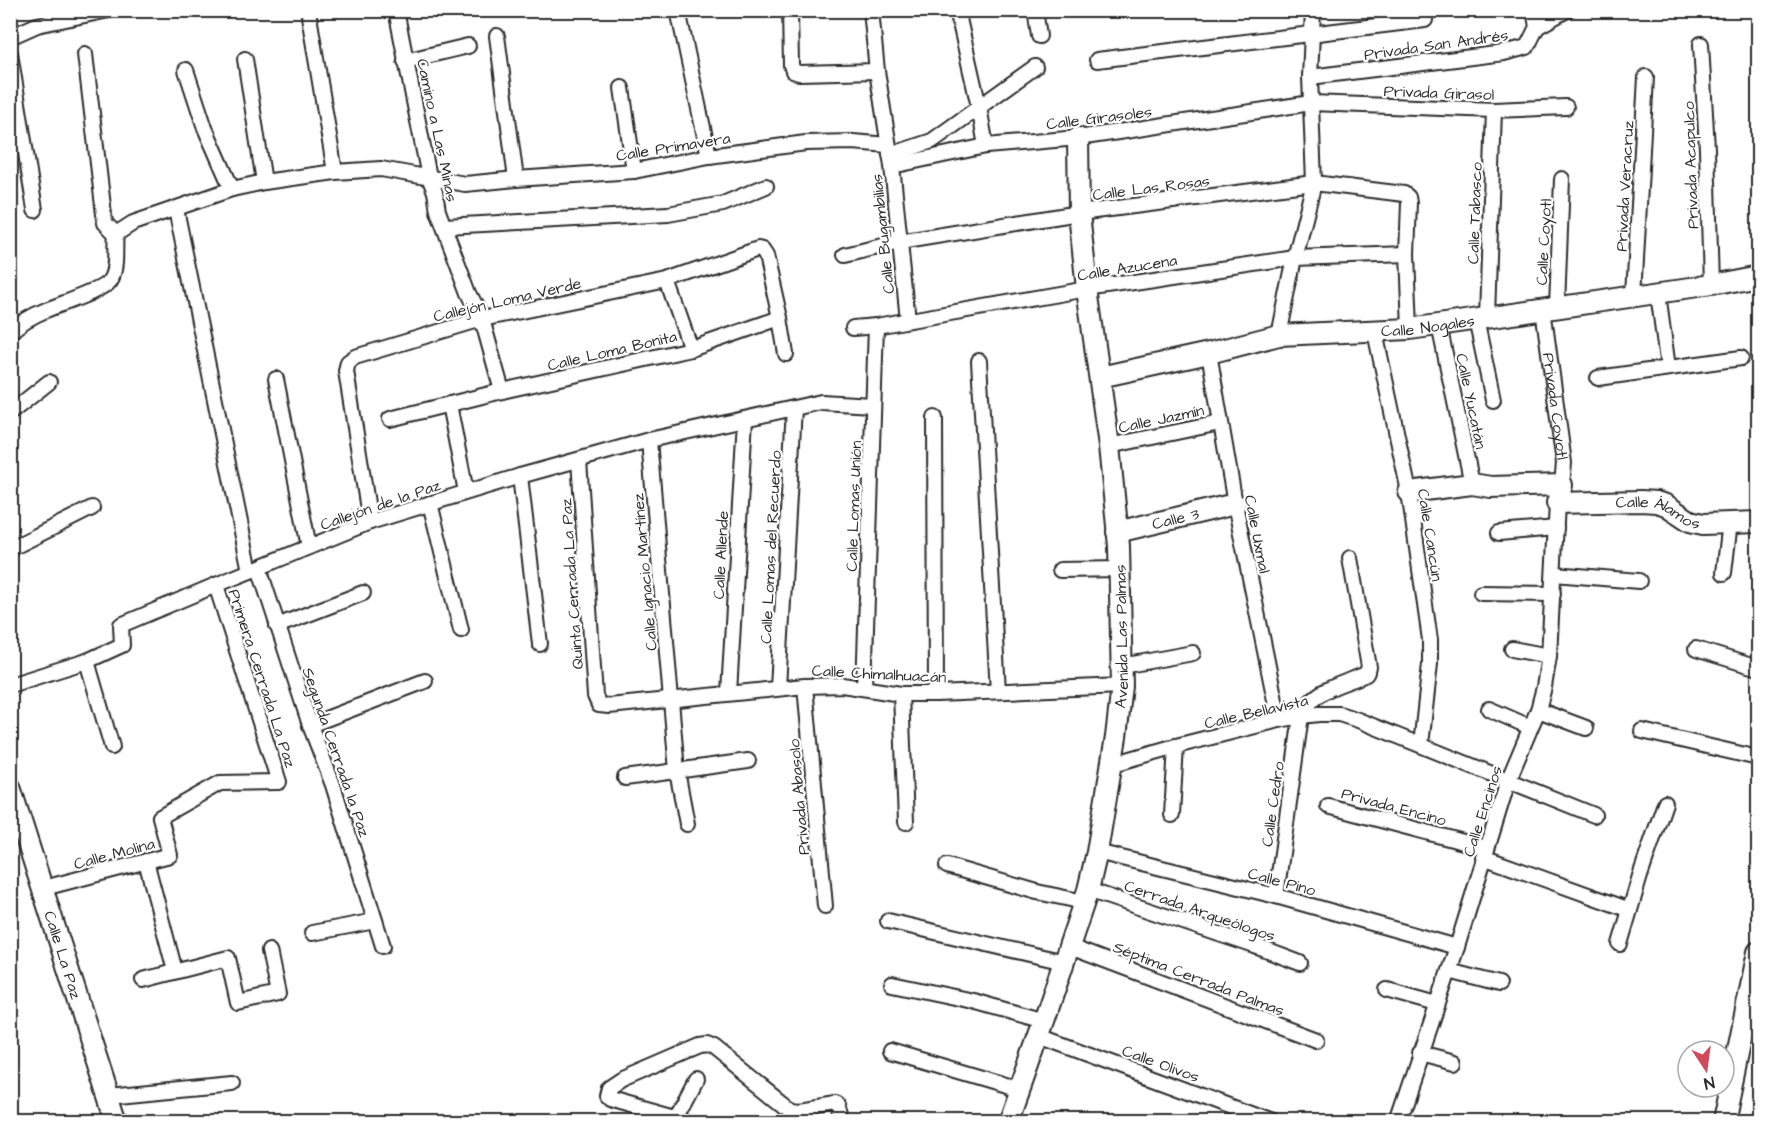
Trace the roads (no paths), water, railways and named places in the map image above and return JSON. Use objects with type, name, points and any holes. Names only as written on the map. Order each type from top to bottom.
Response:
[{"type":"main road","name":"Avenida Las Palmas","points":[[1008,1122],[1086,896],[1097,852],[1122,686],[1120,569],[1109,446],[1079,213],[1078,138]]},
{"type":"main road","name":"Calle Nogales","points":[[1100,377],[1279,335],[1410,329],[1711,285],[1758,276]]},
{"type":"main road","name":"Calle Álamos","points":[[1409,492],[1472,484],[1656,502],[1666,505],[1690,521],[1703,524],[1758,522]]},
{"type":"main road","name":"Calle 3","points":[[1117,532],[1235,504]]},
{"type":"main road","name":"Calle La Paz","points":[[10,786],[117,1122]]},
{"type":"main road","points":[[1723,1122],[1758,951]]},
{"type":"street","points":[[10,37],[37,25],[109,10]]},
{"type":"street","name":"Camino a Las Minas","points":[[396,10],[429,177],[435,192],[438,211],[469,293],[482,319],[502,391]]},
{"type":"street","points":[[678,10],[709,156]]},
{"type":"street","points":[[790,10],[793,71],[799,73],[877,71]]},
{"type":"street","name":"Calle Bugambilias","points":[[871,10],[908,320]]},
{"type":"street","points":[[957,10],[980,106],[986,146]]},
{"type":"street","points":[[1035,10],[1039,36]]},
{"type":"street","points":[[1279,335],[1314,183],[1310,77],[1313,10]]},
{"type":"street","points":[[1383,10],[1385,25]]},
{"type":"street","points":[[1534,10],[1537,27],[1567,10]]},
{"type":"street","points":[[309,16],[335,172]]},
{"type":"street","points":[[1097,60],[1425,20]]},
{"type":"street","name":"Privada San Andrés","points":[[1310,77],[1504,53],[1527,47],[1537,27]]},
{"type":"street","points":[[497,36],[516,179]]},
{"type":"street","name":"Privada Acapulco","points":[[1701,44],[1711,285]]},
{"type":"street","points":[[405,61],[468,46]]},
{"type":"street","points":[[10,53],[35,210]]},
{"type":"street","points":[[10,332],[43,311],[100,289],[110,282],[114,270],[116,234],[105,223],[85,54]]},
{"type":"street","points":[[245,59],[264,182]]},
{"type":"street","points":[[890,156],[932,141],[1035,67]]},
{"type":"street","points":[[186,70],[205,128],[232,189]]},
{"type":"street","name":"Privada Veracruz","points":[[1634,296],[1646,77]]},
{"type":"street","points":[[622,88],[634,171]]},
{"type":"street","name":"Calle Girasoles","points":[[890,156],[1078,138],[1311,104]]},
{"type":"street","name":"Privada Girasol","points":[[1311,104],[1494,110],[1566,107]]},
{"type":"street","name":"Calle Tabasco","points":[[1493,400],[1482,318],[1494,110]]},
{"type":"street","name":"Calle Primavera","points":[[116,234],[133,223],[232,189],[335,172],[381,169],[465,184],[634,171],[709,156],[806,143],[853,142],[890,156]]},
{"type":"street","name":"Calle Coyotl","points":[[1550,308],[1562,178]]},
{"type":"street","name":"Calle Las Rosas","points":[[845,255],[899,242],[1079,213],[1314,183],[1404,194],[1408,197],[1407,254]]},
{"type":"street","points":[[445,226],[668,214],[723,204],[766,186]]},
{"type":"street","name":"Segunda Cerrada la Paz","points":[[176,208],[254,569],[278,626],[309,725],[333,785],[383,946]]},
{"type":"street","name":"Callejón Loma Verde","points":[[370,522],[346,371],[348,362],[355,357],[482,319],[667,281],[754,250],[762,250],[766,256],[780,318]]},
{"type":"street","points":[[1407,254],[1410,329]]},
{"type":"street","name":"Calle Azucena","points":[[853,328],[1295,258],[1407,254]]},
{"type":"street","points":[[667,281],[691,349]]},
{"type":"street","points":[[1658,293],[1668,368]]},
{"type":"street","name":"Privada Coyotl","points":[[1550,308],[1564,463],[1560,494]]},
{"type":"street","points":[[780,318],[786,354]]},
{"type":"street","name":"Calle Loma Bonita","points":[[390,419],[502,391],[691,349],[780,318]]},
{"type":"street","name":"Calle Yucatán","points":[[1439,325],[1472,484]]},
{"type":"street","name":"Calle Lomas Unión","points":[[864,688],[876,326]]},
{"type":"street","name":"Calle Cancún","points":[[1375,332],[1409,492],[1430,640],[1430,664],[1421,745]]},
{"type":"street","name":"Calle Uxmal","points":[[1209,353],[1235,504],[1279,720]]},
{"type":"street","points":[[1598,378],[1741,358]]},
{"type":"street","points":[[979,361],[998,691]]},
{"type":"street","points":[[276,379],[309,547]]},
{"type":"street","points":[[10,413],[49,382]]},
{"type":"street","name":"Callejón de la Paz","points":[[10,685],[87,661],[122,645],[121,625],[370,522],[520,476],[649,440],[821,402],[873,405]]},
{"type":"street","points":[[449,404],[466,492]]},
{"type":"street","name":"Calle Lomas del Recuerdo","points":[[778,688],[794,408]]},
{"type":"street","points":[[935,418],[936,694]]},
{"type":"street","name":"Calle Allende","points":[[729,693],[744,419]]},
{"type":"street","name":"Calle Jazmín","points":[[1109,446],[1220,423]]},
{"type":"street","name":"Calle Ignacio Martínez","points":[[649,440],[677,771],[687,824]]},
{"type":"street","name":"Quinta Cerrada La Paz","points":[[579,460],[595,696],[599,705]]},
{"type":"street","points":[[520,476],[540,644]]},
{"type":"street","name":"Calle Encinos","points":[[1398,1122],[1457,947],[1508,781],[1538,710],[1544,687],[1549,656],[1560,494]]},
{"type":"street","points":[[430,503],[461,630]]},
{"type":"street","points":[[10,549],[92,508]]},
{"type":"street","points":[[1724,573],[1730,522]]},
{"type":"street","points":[[1499,534],[1556,528]]},
{"type":"street","points":[[1301,716],[1313,698],[1366,674],[1369,667],[1350,558]]},
{"type":"street","points":[[1060,570],[1120,569]]},
{"type":"street","points":[[1554,574],[1639,581]]},
{"type":"street","name":"Primera Cerrada La Paz","points":[[216,585],[279,782]]},
{"type":"street","points":[[278,626],[363,593]]},
{"type":"street","points":[[1481,593],[1553,594]]},
{"type":"street","points":[[1512,649],[1549,656]]},
{"type":"street","points":[[1696,649],[1758,668]]},
{"type":"street","points":[[1122,666],[1193,653]]},
{"type":"street","points":[[87,661],[112,747]]},
{"type":"street","points":[[309,725],[425,681]]},
{"type":"street","name":"Calle Chimalhuacán","points":[[599,705],[672,701],[805,686],[842,685],[901,694],[936,694],[1122,686]]},
{"type":"street","name":"Privada Abasolo","points":[[805,686],[825,906]]},
{"type":"street","points":[[901,694],[906,822]]},
{"type":"street","points":[[1489,709],[1530,726]]},
{"type":"street","points":[[1538,710],[1586,728]]},
{"type":"street","name":"Calle Bellavista","points":[[1110,765],[1279,720],[1319,714],[1339,714],[1594,815]]},
{"type":"street","name":"Calle Cedro","points":[[1276,896],[1301,716]]},
{"type":"street","points":[[1642,731],[1758,758]]},
{"type":"street","points":[[1172,815],[1176,746]]},
{"type":"street","points":[[625,778],[748,761]]},
{"type":"street","name":"Calle Molina","points":[[44,888],[170,855],[160,817],[220,783],[279,782]]},
{"type":"street","points":[[1620,944],[1665,803]]},
{"type":"street","name":"Privada Encino","points":[[1328,806],[1485,852],[1630,910]]},
{"type":"street","name":"Calle Pino","points":[[1097,852],[1276,896],[1457,947]]},
{"type":"street","points":[[146,861],[175,971]]},
{"type":"street","name":"Cerrada Arqueólogos","points":[[947,866],[1037,892],[1086,896],[1255,946],[1300,963]]},
{"type":"street","points":[[312,933],[375,921]]},
{"type":"street","name":"Séptima Cerrada Palmas","points":[[888,921],[1067,954],[1316,1040]]},
{"type":"street","points":[[143,980],[228,958],[238,1003],[278,994],[269,951]]},
{"type":"street","points":[[1449,971],[1499,984]]},
{"type":"street","name":"Calle Olivos","points":[[892,984],[973,1001],[1271,1122]]},
{"type":"street","points":[[1387,990],[1437,1004]]},
{"type":"street","points":[[692,1122],[610,1099],[607,1096],[609,1088],[621,1080],[707,1045],[714,1048],[790,1109],[837,1105],[843,1122]]},
{"type":"street","points":[[890,1051],[1019,1089]]},
{"type":"street","points":[[1420,1053],[1455,1062]]},
{"type":"street","points":[[676,1117],[696,1079]]},
{"type":"street","points":[[109,1095],[232,1083]]}]
